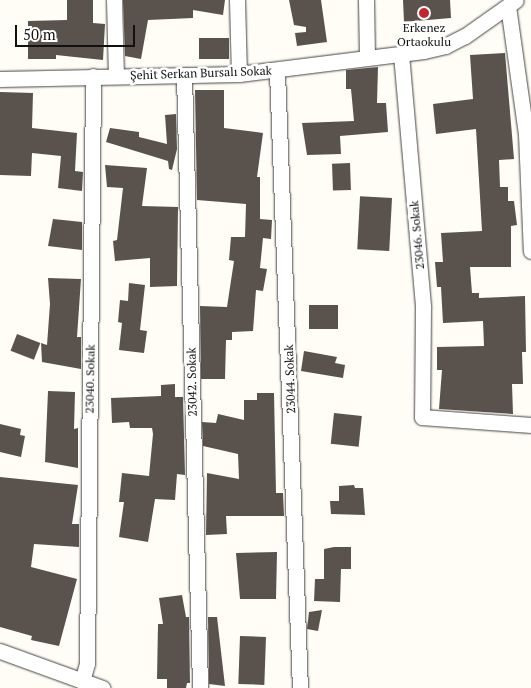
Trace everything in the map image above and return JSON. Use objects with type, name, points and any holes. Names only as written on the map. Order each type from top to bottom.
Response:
[{"type":"street","points":[[114,0],[116,74]]},
{"type":"street","points":[[236,0],[240,74]]},
{"type":"street","points":[[366,0],[366,58]]},
{"type":"street","points":[[512,3],[526,134],[531,251]]},
{"type":"street","name":"Şehit Serkan Bursalı Sokak","points":[[0,79],[116,74],[240,74],[400,54],[445,46],[512,3]]},
{"type":"street","name":"23046. Sokak","points":[[400,54],[423,308],[422,417],[531,425]]},
{"type":"street","name":"23044. Sokak","points":[[277,70],[300,688]]},
{"type":"street","name":"23042. Sokak","points":[[184,75],[200,688]]},
{"type":"street","name":"23040. Sokak","points":[[82,681],[87,663],[93,76]]},
{"type":"street","points":[[0,651],[102,688]]},
{"type":"building","points":[[67,0],[93,0],[93,23],[105,24],[103,60],[56,55],[56,59],[28,59],[28,21],[67,20]]},
{"type":"building","points":[[123,0],[225,0],[223,15],[193,10],[193,18],[148,20],[141,59],[125,56]]},
{"type":"building","points":[[289,0],[321,0],[327,42],[297,46],[295,33],[306,32],[306,27],[294,25]]},
{"type":"building","points":[[403,0],[450,0],[451,18],[404,22]]},
{"type":"building","points":[[199,38],[229,38],[229,59],[199,59]]},
{"type":"building","points":[[505,53],[514,159],[499,160],[500,187],[508,187],[508,201],[514,201],[517,225],[511,226],[511,267],[470,267],[472,293],[479,293],[479,298],[525,296],[526,352],[522,352],[523,384],[512,384],[513,414],[439,409],[442,370],[437,370],[437,347],[484,346],[483,321],[443,323],[441,287],[437,287],[435,262],[443,262],[441,233],[482,231],[476,129],[436,134],[433,104],[473,99],[470,55]]},
{"type":"building","points":[[378,67],[377,103],[386,103],[388,132],[340,136],[341,154],[307,155],[302,123],[354,121],[351,89],[346,89],[346,70]]},
{"type":"building","points":[[195,90],[224,90],[224,128],[263,133],[257,177],[260,177],[260,219],[272,220],[271,239],[263,238],[260,268],[267,269],[263,291],[256,290],[253,331],[232,332],[232,340],[226,340],[225,379],[201,379],[200,306],[227,307],[234,261],[229,260],[231,237],[245,237],[246,204],[197,200]]},
{"type":"building","points":[[0,92],[33,93],[32,128],[77,133],[75,171],[83,172],[82,191],[58,188],[61,156],[32,153],[31,176],[0,175]]},
{"type":"building","points":[[176,114],[177,149],[172,170],[169,169],[168,161],[106,142],[110,128],[139,132],[139,137],[167,144],[165,115]]},
{"type":"building","points":[[350,163],[351,190],[333,191],[332,164]]},
{"type":"building","points":[[105,165],[147,168],[142,206],[178,207],[177,286],[150,287],[150,258],[115,261],[113,241],[117,240],[123,188],[107,187]]},
{"type":"building","points":[[360,196],[392,198],[389,251],[357,249]]},
{"type":"building","points":[[53,219],[82,222],[82,250],[48,246]]},
{"type":"building","points":[[48,278],[81,279],[77,337],[81,337],[81,369],[42,362],[41,343],[47,345],[50,304]]},
{"type":"building","points":[[129,283],[145,285],[140,330],[147,331],[144,353],[119,350],[122,323],[118,322],[120,300],[128,301]]},
{"type":"building","points":[[309,305],[338,305],[338,329],[309,329]]},
{"type":"building","points":[[17,334],[40,343],[34,360],[11,351]]},
{"type":"building","points":[[304,351],[337,357],[335,363],[345,365],[343,378],[301,371]]},
{"type":"building","points":[[175,384],[175,397],[183,397],[185,475],[177,474],[175,500],[155,499],[148,542],[119,537],[124,502],[119,502],[122,473],[149,476],[153,434],[152,428],[130,428],[129,422],[112,423],[111,398],[161,396],[161,385]]},
{"type":"building","points":[[48,391],[75,392],[74,429],[78,428],[78,468],[45,462]]},
{"type":"building","points":[[257,393],[274,393],[276,493],[283,493],[284,516],[226,516],[227,534],[206,535],[207,473],[239,479],[238,454],[203,446],[202,422],[216,423],[218,414],[244,420],[244,400],[257,400]]},
{"type":"building","points":[[334,413],[362,416],[359,447],[331,444]]},
{"type":"building","points":[[0,424],[21,429],[20,435],[25,436],[21,457],[0,452]]},
{"type":"building","points":[[0,477],[78,485],[72,524],[79,524],[79,547],[34,544],[31,567],[77,579],[59,646],[31,640],[32,636],[0,627]]},
{"type":"building","points":[[354,485],[355,488],[363,488],[365,515],[331,514],[330,501],[339,501],[339,486]]},
{"type":"building","points":[[351,547],[351,569],[341,569],[340,602],[314,601],[315,579],[324,579],[324,549]]},
{"type":"building","points":[[277,552],[276,599],[240,599],[236,553]]},
{"type":"building","points":[[182,595],[186,617],[189,617],[190,683],[187,683],[186,688],[167,688],[167,679],[157,679],[158,624],[163,624],[159,598]]},
{"type":"building","points":[[322,610],[318,631],[307,629],[309,612]]},
{"type":"building","points":[[208,617],[217,617],[225,686],[209,684]]},
{"type":"building","points":[[240,636],[266,637],[264,685],[238,684]]},
{"type":"place","name":"Erkenez Ortaokulu","points":[[424,13]]}]
